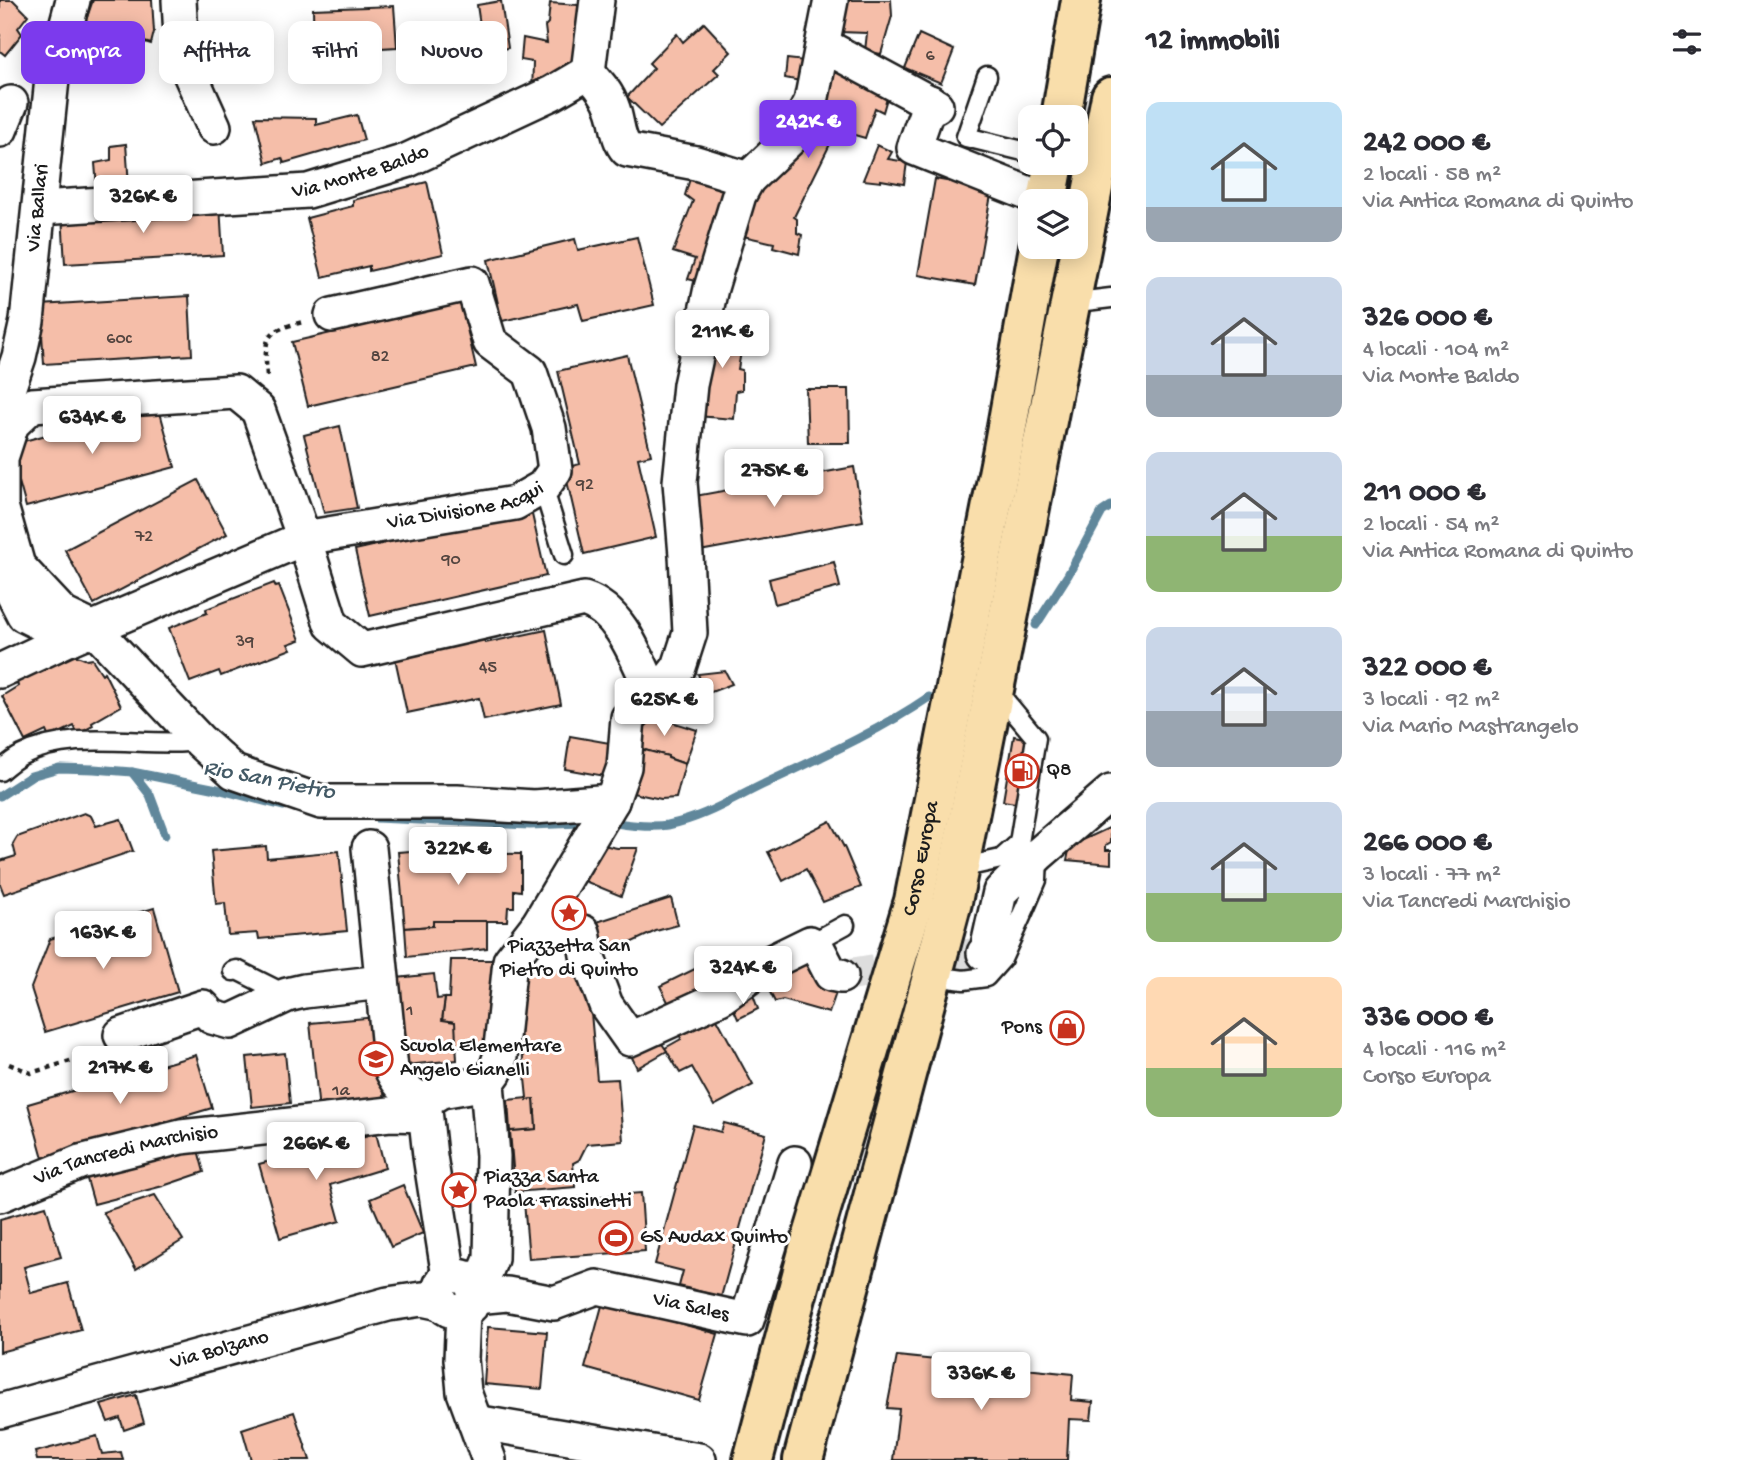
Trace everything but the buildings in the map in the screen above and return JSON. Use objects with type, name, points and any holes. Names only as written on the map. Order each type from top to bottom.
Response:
[{"type":"main road","points":[[1063,105],[1081,0]]},
{"type":"main road","name":"Corso Europa","points":[[803,1460],[960,868],[1111,97]]},
{"type":"main road","name":"Corso Europa","points":[[753,1460],[807,1252],[914,901],[1003,449],[1037,259]]},
{"type":"street","name":"Via Ballari","points":[[0,413],[19,357],[14,326],[40,208],[52,79],[73,0]]},
{"type":"street","points":[[179,0],[182,56],[214,127]]},
{"type":"street","points":[[597,0],[588,72],[603,89],[612,108],[621,143],[627,150],[696,163],[748,179]]},
{"type":"street","points":[[459,1293],[484,1276],[491,1259],[493,1070],[510,961],[538,925],[612,801],[624,767],[628,718],[669,680],[679,667],[690,633],[680,482],[690,385],[711,288],[739,195],[748,179],[793,136],[811,102],[831,0]]},
{"type":"street","points":[[823,45],[933,104],[914,148],[1018,189]]},
{"type":"street","name":"Via Monte Baldo","points":[[40,208],[308,191],[406,161],[552,93],[588,72]]},
{"type":"street","name":"Via Divisione Acqui","points":[[0,671],[304,538],[515,503],[544,487],[555,470],[549,428],[530,372],[491,342],[472,282],[332,315]]},
{"type":"street","points":[[612,801],[534,807],[457,802],[321,802],[234,772],[82,634],[18,566],[1,506],[1,458],[12,424],[32,405],[236,392],[258,410],[304,538],[331,624],[362,650],[584,599],[597,603],[618,626],[653,693]]},
{"type":"street","points":[[0,569],[24,615],[82,634]]},
{"type":"street","points":[[984,953],[987,950],[1000,892],[1038,854],[1111,792]]},
{"type":"street","points":[[369,848],[391,1069],[397,1083],[425,1108]]},
{"type":"street","points":[[538,925],[583,932],[587,955],[606,1005],[630,1039],[720,998],[767,964],[812,943],[817,947],[831,974],[841,976]]},
{"type":"street","points":[[124,1034],[203,1007],[212,1017],[230,1022],[287,995],[304,990],[382,982]]},
{"type":"street","points":[[489,1460],[464,1392],[459,1293],[442,1243],[425,1108],[433,1094],[493,1070]]},
{"type":"street","name":"Via Tancredi Marchisio","points":[[0,1195],[79,1162],[181,1137],[425,1108]]},
{"type":"street","name":"Via Sales","points":[[459,1293],[507,1294],[554,1303],[597,1287],[747,1320],[795,1163]]},
{"type":"street","name":"Via Bolzano","points":[[0,1411],[388,1304],[459,1293]]},
{"type":"street","points":[[475,1422],[699,1460]]},
{"type":"lane","points":[[987,76],[966,137],[1018,150]]},
{"type":"lane","points":[[1067,319],[1111,298]]},
{"type":"lane","points":[[544,487],[564,555]]},
{"type":"lane","name":"Corso Europa","points":[[960,868],[1001,859],[1019,844],[1036,737],[996,689]]},
{"type":"lane","points":[[0,771],[21,755],[45,746],[112,739],[175,744],[200,741]]},
{"type":"lane","points":[[933,976],[964,980],[986,977],[1002,959],[1037,880],[1038,854]]},
{"type":"lane","points":[[812,943],[845,925]]},
{"type":"lane","points":[[233,971],[237,970],[287,995]]},
{"type":"path","points":[[265,355],[269,336],[279,328],[332,315]]},
{"type":"path","points":[[9,1063],[31,1073],[117,1046],[123,1042],[124,1034]]},
{"type":"waterway","name":"Rio San Pietro","points":[[1036,625],[1068,575],[1102,512],[1111,506]]},
{"type":"waterway","points":[[609,822],[653,826],[693,818],[847,744],[929,697]]},
{"type":"waterway","name":"Rio San Pietro","points":[[0,796],[31,776],[59,768],[94,769],[132,772],[283,806]]},
{"type":"waterway","points":[[132,772],[150,795],[165,835]]},
{"type":"waterway","name":"Rio San Pietro","points":[[376,818],[530,825],[581,823]]},
{"type":"tunnel","points":[[841,976],[984,953]]},
{"type":"place","name":"Q8","points":[[1022,771]]},
{"type":"place","name":"Piazzetta San Pietro di Quinto","points":[[569,913]]},
{"type":"place","name":"Pons","points":[[1067,1028]]},
{"type":"place","name":"Scuola Elementare Angelo Gianelli","points":[[376,1059]]},
{"type":"place","name":"Piazza Santa Paola Frassinetti","points":[[459,1190]]},
{"type":"place","name":"GS Audax Quinto","points":[[616,1238]]}]
